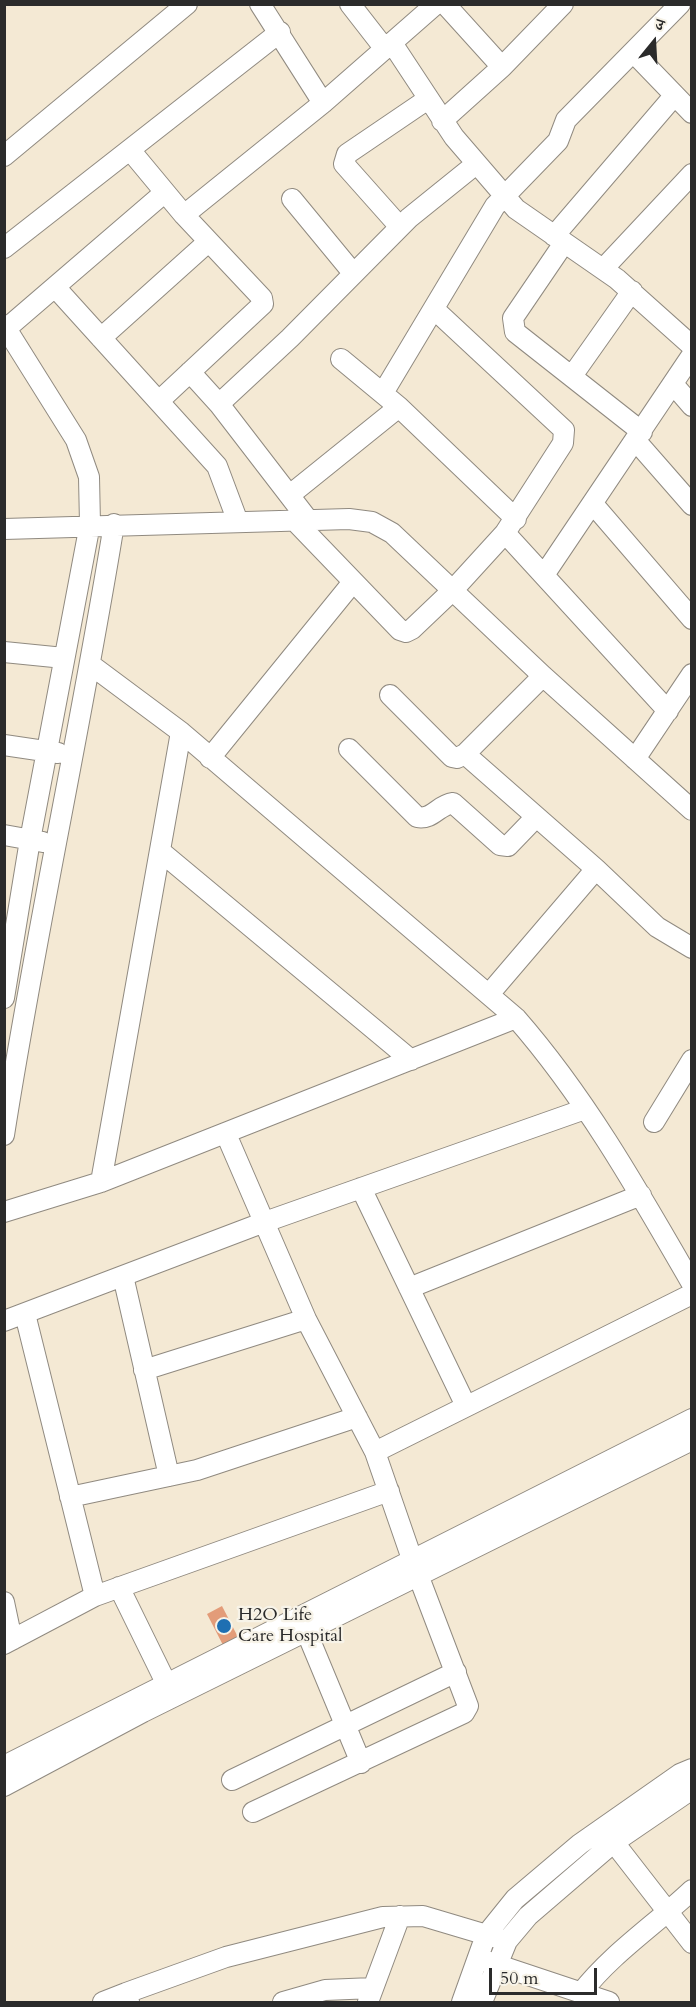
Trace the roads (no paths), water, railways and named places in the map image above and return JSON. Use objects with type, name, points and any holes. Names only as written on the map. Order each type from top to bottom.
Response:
[{"type":"street","points":[[4,156],[188,4]]},
{"type":"street","points":[[260,4],[280,32],[323,103]]},
{"type":"street","points":[[350,4],[388,46],[442,121],[503,196],[525,216],[632,291],[692,346]]},
{"type":"street","points":[[183,215],[323,103],[436,4]]},
{"type":"street","points":[[445,4],[502,67]]},
{"type":"street","points":[[442,121],[502,67],[563,4]]},
{"type":"street","points":[[382,393],[503,196],[558,141],[566,120],[680,4]]},
{"type":"street","points":[[4,248],[280,32]]},
{"type":"street","points":[[634,53],[692,113]]},
{"type":"street","points":[[674,96],[559,240],[513,318],[512,325],[514,332],[572,376],[639,436],[692,505]]},
{"type":"street","points":[[400,227],[344,164],[344,159],[347,154],[428,99]]},
{"type":"street","points":[[130,150],[183,215],[262,298],[264,304],[159,401]]},
{"type":"street","points":[[219,404],[290,338],[400,227],[476,164]]},
{"type":"street","points":[[603,269],[692,174]]},
{"type":"street","points":[[4,998],[11,921],[30,840],[90,524],[88,477],[76,440],[6,326],[164,193]]},
{"type":"street","points":[[292,199],[353,273]]},
{"type":"street","points":[[101,338],[208,242]]},
{"type":"street","points":[[55,287],[217,466],[238,522]]},
{"type":"street","points":[[572,376],[632,291]]},
{"type":"street","points":[[190,372],[219,404],[291,494],[302,521],[353,582],[400,630],[406,632],[453,590],[510,526],[563,443],[564,430],[434,309]]},
{"type":"street","points":[[544,575],[692,355]]},
{"type":"street","points":[[341,359],[399,407],[510,526],[544,575],[668,711]]},
{"type":"street","points":[[673,384],[692,406]]},
{"type":"street","points":[[291,494],[399,407]]},
{"type":"street","points":[[593,504],[692,619]]},
{"type":"street","points":[[4,529],[90,524],[349,519],[372,522],[392,533],[543,676],[692,810]]},
{"type":"street","points":[[4,1135],[10,1063],[57,845],[91,665],[114,524]]},
{"type":"street","points":[[210,758],[353,582]]},
{"type":"street","points":[[4,652],[64,658]]},
{"type":"street","points":[[91,665],[181,732],[490,993],[516,1018],[539,1044],[585,1109],[640,1195],[692,1284]]},
{"type":"street","points":[[390,695],[452,757],[457,758],[465,754],[543,676]]},
{"type":"street","points":[[635,759],[689,683]]},
{"type":"street","points":[[101,1182],[181,732]]},
{"type":"street","points":[[4,745],[73,755]]},
{"type":"street","points":[[349,748],[417,817],[430,816],[447,804],[453,803],[500,845],[508,846],[536,817]]},
{"type":"street","points":[[465,754],[596,869],[657,927],[692,948]]},
{"type":"street","points":[[4,836],[57,845]]},
{"type":"street","points":[[160,851],[411,1060]]},
{"type":"street","points":[[490,993],[596,869]]},
{"type":"street","points":[[4,1212],[101,1182],[516,1018]]},
{"type":"street","points":[[654,1122],[692,1060]]},
{"type":"street","points":[[4,1321],[262,1223],[585,1109]]},
{"type":"street","points":[[226,1134],[262,1223],[306,1319],[375,1452],[468,1706],[464,1713],[253,1812]]},
{"type":"street","points":[[361,1188],[466,1406]]},
{"type":"street","points":[[409,1288],[640,1195]]},
{"type":"street","points":[[123,1276],[168,1476]]},
{"type":"street","points":[[375,1452],[692,1294]]},
{"type":"street","points":[[25,1314],[95,1596]]},
{"type":"street","points":[[144,1370],[306,1319]]},
{"type":"street","points":[[70,1497],[218,1464],[357,1417]]},
{"type":"street","points":[[4,1766],[170,1691],[304,1624],[416,1567],[692,1419]]},
{"type":"street","points":[[416,1567],[692,1440]]},
{"type":"street","points":[[4,1602],[8,1642],[95,1596],[389,1491]]},
{"type":"street","points":[[119,1587],[170,1691]]},
{"type":"street","points":[[304,1624],[361,1762]]},
{"type":"street","points":[[232,1780],[456,1672]]},
{"type":"street","points":[[4,1786],[170,1691]]},
{"type":"street","points":[[462,2002],[486,1935],[515,1899],[608,1835],[692,1769]]},
{"type":"street","points":[[482,2002],[507,1941],[528,1916],[608,1835],[692,1789]]},
{"type":"street","points":[[608,1835],[692,1943]]},
{"type":"street","points":[[581,1993],[603,1965],[668,1913],[692,1890]]},
{"type":"street","points":[[283,2002],[325,1990],[371,1995],[400,1916]]},
{"type":"street","points":[[103,2002],[127,1998],[226,1957],[383,1917],[423,1916],[507,1941]]},
{"type":"street","points":[[477,1959],[607,2002]]},
{"type":"place","name":"H2O Life Care Hospital","points":[[224,1626]]}]
